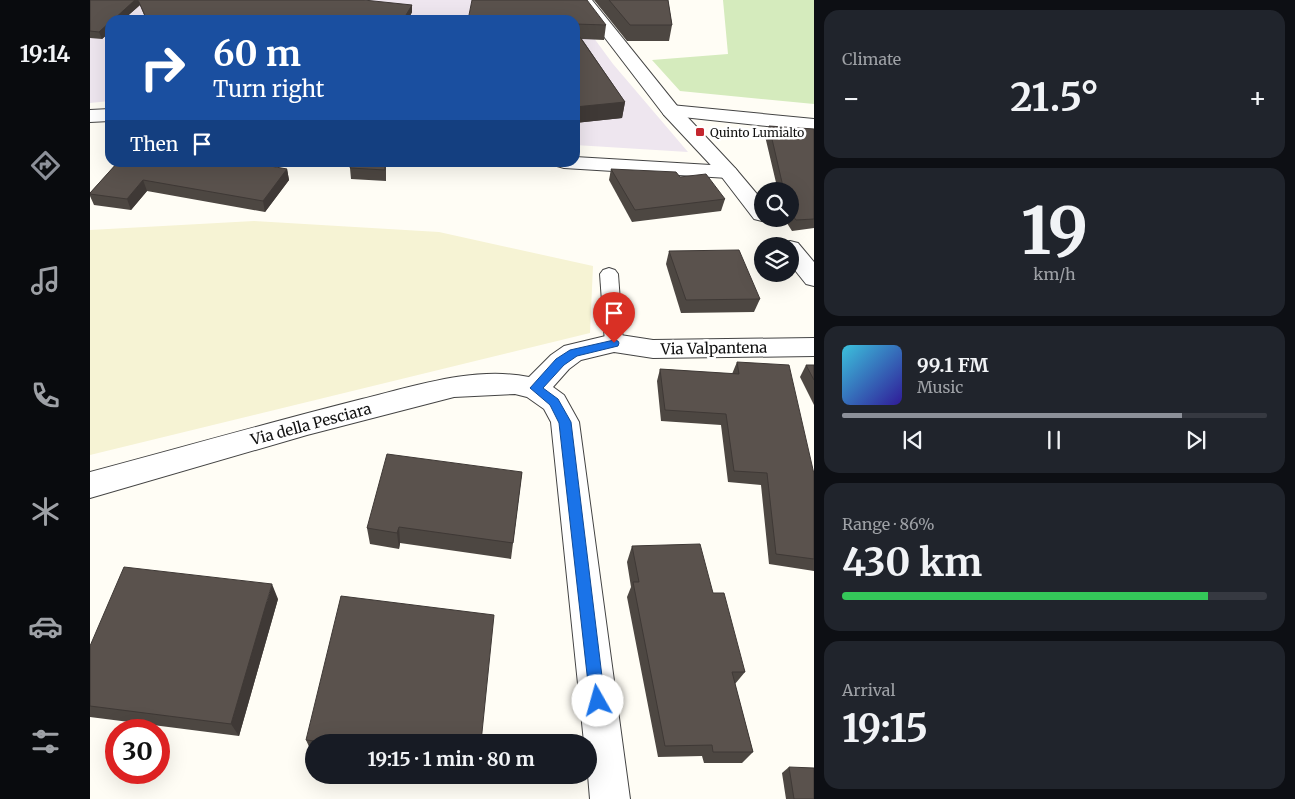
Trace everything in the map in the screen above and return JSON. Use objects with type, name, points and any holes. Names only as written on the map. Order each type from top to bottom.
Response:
[{"type":"street","points":[[584,0],[671,111],[728,172],[754,204]]},
{"type":"street","points":[[671,111],[814,125]]},
{"type":"street","points":[[90,116],[105,114]]},
{"type":"street","points":[[580,163],[728,172]]},
{"type":"street","points":[[773,227],[781,237]]},
{"type":"street","points":[[799,259],[814,278]]},
{"type":"street","points":[[610,799],[565,422],[554,402],[535,388],[560,362],[573,353],[614,343]]},
{"type":"street","name":"Via Valpantena","points":[[614,343],[639,348],[814,347]]},
{"type":"street","name":"Via della Pesciara","points":[[90,485],[307,424],[454,387],[515,384],[535,388]]},
{"type":"lane","points":[[609,274],[614,343]]},
{"type":"shaded area","points":[[90,0],[566,0],[577,15],[105,15],[105,102],[90,103]]},
{"type":"shaded area","points":[[580,19],[613,64],[688,152],[580,145]]},
{"type":"shaded area","points":[[254,221],[439,232],[593,266],[590,333],[90,455],[90,230]]},
{"type":"green space","points":[[723,0],[814,0],[814,104],[680,91],[652,60],[728,54]]},
{"type":"building","points":[[90,0],[135,0],[118,15],[105,15],[105,27],[99,32],[90,31]]},
{"type":"building","points":[[138,0],[364,0],[412,5],[406,15],[145,15]]},
{"type":"building","points":[[472,0],[587,0],[606,25],[580,24],[580,15],[469,15]]},
{"type":"building","points":[[609,0],[668,0],[672,25],[630,25]]},
{"type":"building","points":[[580,37],[625,102],[580,106]]},
{"type":"building","points":[[769,126],[814,129],[814,219],[799,220],[799,182],[782,182]]},
{"type":"building","points":[[113,167],[276,167],[287,169],[263,201],[143,180],[127,199],[90,193]]},
{"type":"building","points":[[385,167],[385,170],[350,168]]},
{"type":"building","points":[[611,169],[676,172],[680,177],[706,174],[725,199],[635,210]]},
{"type":"building","points":[[739,250],[760,299],[686,300],[669,251]]},
{"type":"building","points":[[737,362],[789,365],[814,474],[814,559],[776,554],[767,473],[734,471],[726,414],[665,410],[660,369],[739,374]]},
{"type":"building","points":[[806,365],[814,365],[814,380]]},
{"type":"building","points":[[387,454],[522,472],[513,543],[399,527],[397,533],[367,528]]},
{"type":"building","points":[[700,544],[713,593],[724,593],[745,672],[732,672],[753,752],[713,752],[712,745],[665,746],[633,582],[639,582],[632,546]]},
{"type":"building","points":[[124,567],[272,584],[231,724],[90,706],[90,646]]},
{"type":"building","points":[[341,596],[494,615],[482,734],[307,734]]},
{"type":"building","points":[[789,767],[814,768],[814,799],[794,799]]},
{"type":"place","name":"Quinto Lumialto","points":[[700,132]]},
{"type":"route","points":[[598,701],[566,446],[565,422],[554,402],[535,388],[560,362],[573,353],[614,343]]}]
